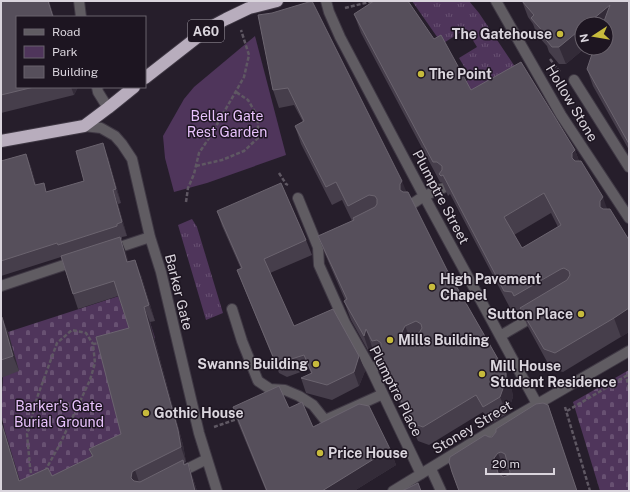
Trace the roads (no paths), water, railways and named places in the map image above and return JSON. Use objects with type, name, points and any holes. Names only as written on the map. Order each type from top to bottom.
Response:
[{"type":"highway","name":"A60","points":[[146,77],[210,28],[249,8],[277,1]]},
{"type":"highway","points":[[1,141],[84,126],[133,88]]},
{"type":"street","points":[[79,1],[81,16]]},
{"type":"street","name":"Plumptre Street","points":[[326,1],[340,37],[537,404]]},
{"type":"street","name":"Hollow Stone","points":[[496,1],[561,115],[625,216]]},
{"type":"street","points":[[574,80],[623,149],[629,167]]},
{"type":"street","points":[[97,88],[108,108]]},
{"type":"street","name":"Barker Gate","points":[[84,126],[101,128],[115,136],[132,159],[150,237],[161,272],[199,433],[206,460],[217,491]]},
{"type":"street","points":[[585,175],[596,168]]},
{"type":"street","points":[[412,204],[424,196],[443,188]]},
{"type":"street","name":"Plumptre Place","points":[[298,198],[318,247],[319,265],[345,323],[371,369],[421,474]]},
{"type":"street","points":[[103,253],[150,237]]},
{"type":"street","points":[[1,286],[88,258]]},
{"type":"street","points":[[232,309],[242,341],[258,381],[270,389],[284,390],[299,396],[313,405],[325,420],[383,394]]},
{"type":"street","points":[[500,336],[545,310]]},
{"type":"street","name":"Stoney Street","points":[[392,491],[491,431],[629,351]]},
{"type":"street","points":[[371,369],[382,364]]},
{"type":"street","points":[[491,431],[494,442]]},
{"type":"street","points":[[171,477],[206,460]]},
{"type":"street","points":[[431,468],[440,491]]},
{"type":"tunnel","points":[[500,456],[506,475]]},
{"type":"place","name":"The Gatehouse","points":[[560,34]]},
{"type":"place","name":"The Point","points":[[421,74]]},
{"type":"place","name":"High Pavement Chapel","points":[[432,287]]},
{"type":"place","name":"Sutton Place","points":[[581,314]]},
{"type":"place","name":"Mills Building","points":[[390,340]]},
{"type":"place","name":"Swanns Building","points":[[316,364]]},
{"type":"place","name":"Mill House Student Residence","points":[[482,374]]},
{"type":"place","name":"Gothic House","points":[[146,413]]},
{"type":"place","name":"Price House","points":[[320,453]]},
{"type":"park label","name":"Bellar Gate Rest Garden","points":[[227,124]]},
{"type":"park label","name":"Barker's Gate Burial Ground","points":[[59,414]]}]
